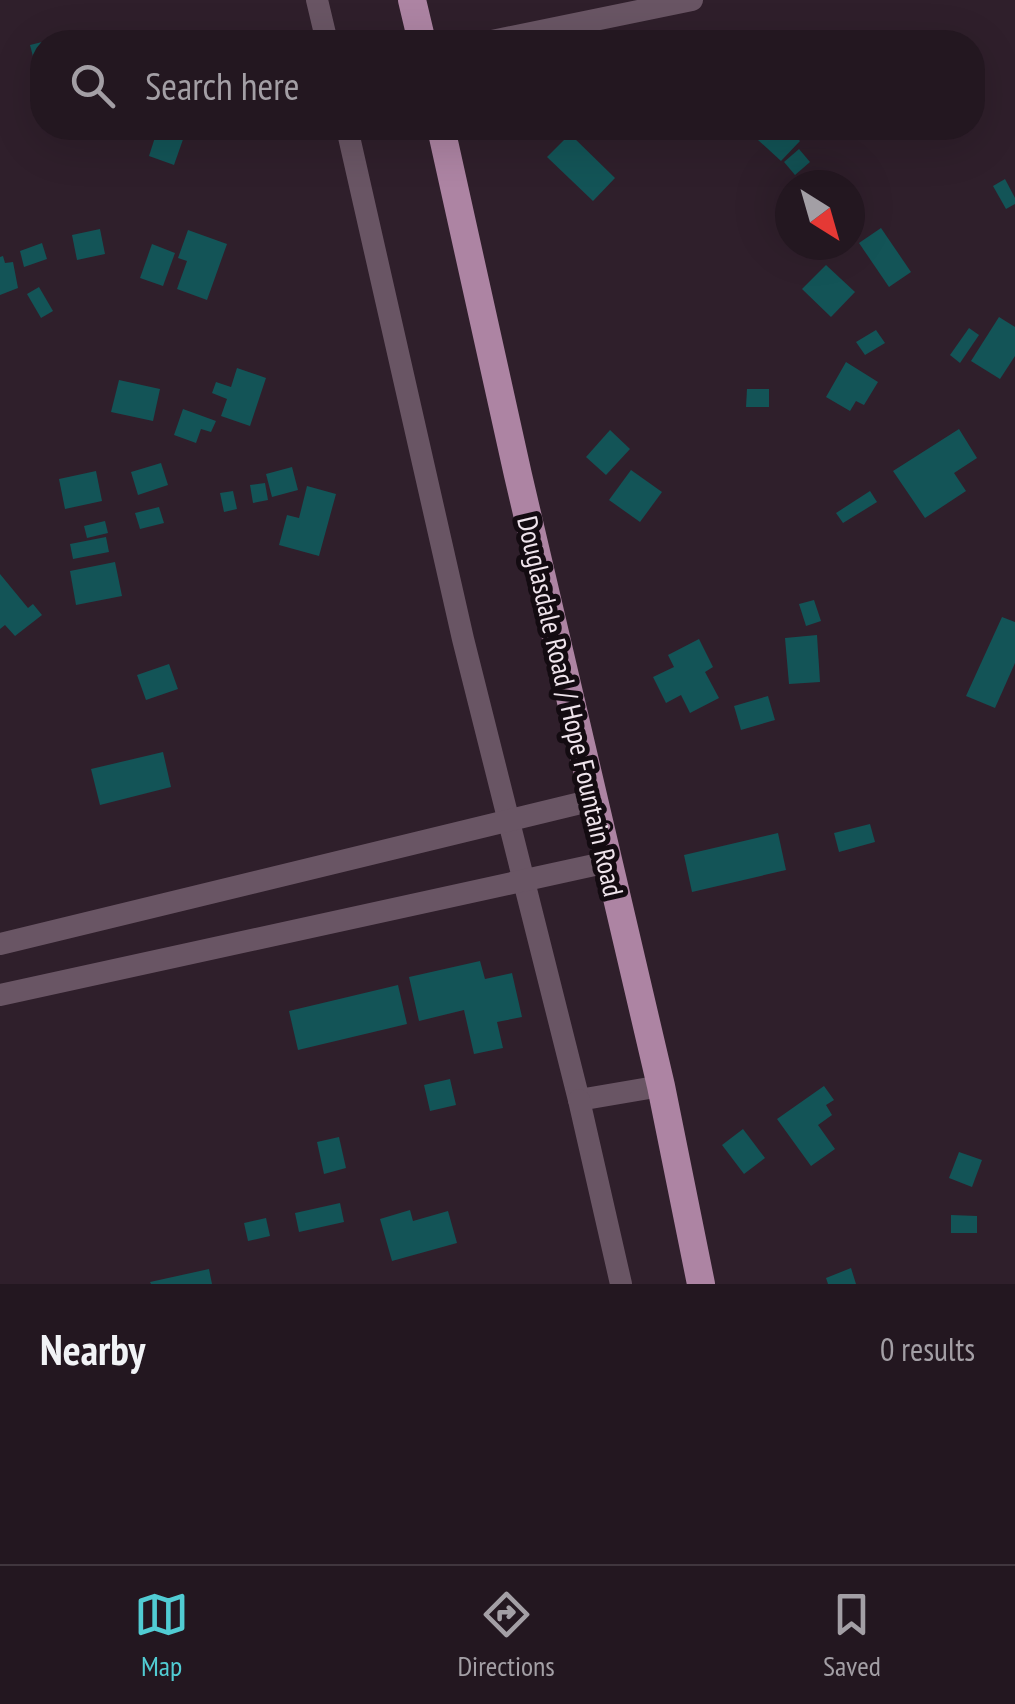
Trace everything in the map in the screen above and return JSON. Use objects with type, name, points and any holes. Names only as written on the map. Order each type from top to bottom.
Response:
[{"type":"main road","points":[[412,0],[419,30]]},
{"type":"main road","name":"Douglasdale Road / Hope Fountain Road","points":[[444,140],[592,800],[662,1086],[700,1284]]},
{"type":"street","points":[[317,0],[324,30]]},
{"type":"street","points":[[546,30],[692,0]]},
{"type":"street","points":[[350,140],[463,639],[511,820],[621,1284]]},
{"type":"street","points":[[0,944],[592,800]]},
{"type":"street","points":[[0,995],[608,862]]},
{"type":"street","points":[[579,1100],[662,1086]]},
{"type":"building","points":[[154,140],[183,140],[174,165],[149,156]]},
{"type":"building","points":[[564,140],[576,140],[615,178],[593,201],[547,157]]},
{"type":"building","points":[[758,140],[799,140],[781,161]]},
{"type":"building","points":[[799,149],[810,162],[801,170],[791,170],[784,162]]},
{"type":"building","points":[[1005,179],[1015,198],[1015,204],[1006,209],[993,186]]},
{"type":"building","points":[[881,228],[911,272],[889,287],[865,252],[865,239]]},
{"type":"building","points":[[100,229],[105,254],[77,260],[72,235]]},
{"type":"building","points":[[188,230],[227,244],[207,300],[177,289],[187,261],[178,258]]},
{"type":"building","points":[[42,243],[47,259],[24,267],[20,251]]},
{"type":"building","points":[[152,244],[175,253],[163,286],[140,278]]},
{"type":"building","points":[[0,257],[5,263],[13,262],[18,288],[0,295]]},
{"type":"building","points":[[826,265],[855,292],[831,317],[802,289]]},
{"type":"building","points":[[39,287],[53,311],[41,318],[27,294]]},
{"type":"building","points":[[999,317],[1015,327],[1015,356],[1000,379],[971,361]]},
{"type":"building","points":[[969,328],[979,335],[960,363],[950,355]]},
{"type":"building","points":[[876,330],[885,343],[865,355],[856,342]]},
{"type":"building","points":[[846,362],[878,382],[864,405],[856,401],[850,411],[826,397]]},
{"type":"building","points":[[237,368],[266,378],[250,426],[221,416],[227,399],[212,393],[216,382],[231,387]]},
{"type":"building","points":[[119,380],[160,389],[153,421],[111,412]]},
{"type":"building","points":[[747,389],[769,389],[769,407],[746,407]]},
{"type":"building","points":[[183,409],[216,421],[211,432],[201,429],[196,443],[174,435]]},
{"type":"building","points":[[959,429],[977,458],[954,473],[966,491],[925,518],[893,471]]},
{"type":"building","points":[[610,430],[630,449],[606,475],[586,457]]},
{"type":"building","points":[[161,463],[168,485],[138,495],[131,472]]},
{"type":"building","points":[[292,467],[298,490],[272,497],[266,474]]},
{"type":"building","points":[[631,470],[662,492],[640,522],[609,500]]},
{"type":"building","points":[[96,471],[102,501],[65,509],[59,479]]},
{"type":"building","points":[[265,483],[268,500],[253,503],[250,485]]},
{"type":"building","points":[[307,486],[336,494],[319,556],[279,545],[287,515],[299,518]]},
{"type":"building","points":[[233,491],[237,509],[224,512],[220,493]]},
{"type":"building","points":[[870,491],[877,502],[843,523],[836,513]]},
{"type":"building","points":[[159,507],[164,523],[140,529],[135,513]]},
{"type":"building","points":[[105,521],[108,533],[87,538],[84,526]]},
{"type":"building","points":[[106,537],[109,552],[73,559],[70,544]]},
{"type":"building","points":[[115,562],[122,596],[76,605],[70,571]]},
{"type":"building","points":[[0,574],[28,608],[33,604],[42,615],[15,636],[5,625],[0,629]]},
{"type":"building","points":[[814,600],[821,621],[806,626],[799,604]]},
{"type":"building","points":[[1002,617],[1015,622],[1015,663],[995,708],[966,696]]},
{"type":"building","points":[[817,635],[820,682],[789,684],[785,638]]},
{"type":"building","points":[[699,639],[713,667],[705,672],[719,698],[690,713],[681,695],[666,703],[653,677],[674,667],[668,655]]},
{"type":"building","points":[[169,664],[178,689],[146,700],[137,675]]},
{"type":"building","points":[[768,696],[775,720],[741,730],[734,706]]},
{"type":"building","points":[[163,752],[171,787],[100,805],[91,769]]},
{"type":"building","points":[[870,824],[875,842],[839,852],[834,833]]},
{"type":"building","points":[[778,833],[786,870],[692,892],[684,855]]},
{"type":"building","points":[[480,961],[485,979],[512,973],[522,1017],[497,1022],[503,1048],[474,1054],[464,1010],[419,1021],[409,977]]},
{"type":"building","points":[[398,985],[407,1024],[298,1050],[289,1011]]},
{"type":"building","points":[[450,1079],[456,1105],[430,1111],[424,1085]]},
{"type":"building","points":[[824,1086],[834,1100],[826,1105],[832,1115],[818,1125],[835,1149],[811,1166],[777,1119]]},
{"type":"building","points":[[743,1129],[765,1158],[744,1174],[722,1145]]},
{"type":"building","points":[[339,1137],[346,1168],[324,1174],[317,1142]]},
{"type":"building","points":[[959,1152],[982,1160],[972,1187],[949,1178]]},
{"type":"building","points":[[340,1203],[344,1222],[299,1232],[295,1213]]},
{"type":"building","points":[[410,1210],[413,1221],[448,1211],[457,1243],[392,1261],[380,1219]]},
{"type":"building","points":[[951,1215],[977,1216],[977,1233],[951,1233]]},
{"type":"building","points":[[266,1218],[270,1236],[248,1241],[244,1223]]},
{"type":"building","points":[[851,1268],[856,1284],[828,1284],[826,1278]]},
{"type":"building","points":[[209,1269],[212,1284],[150,1282]]}]
